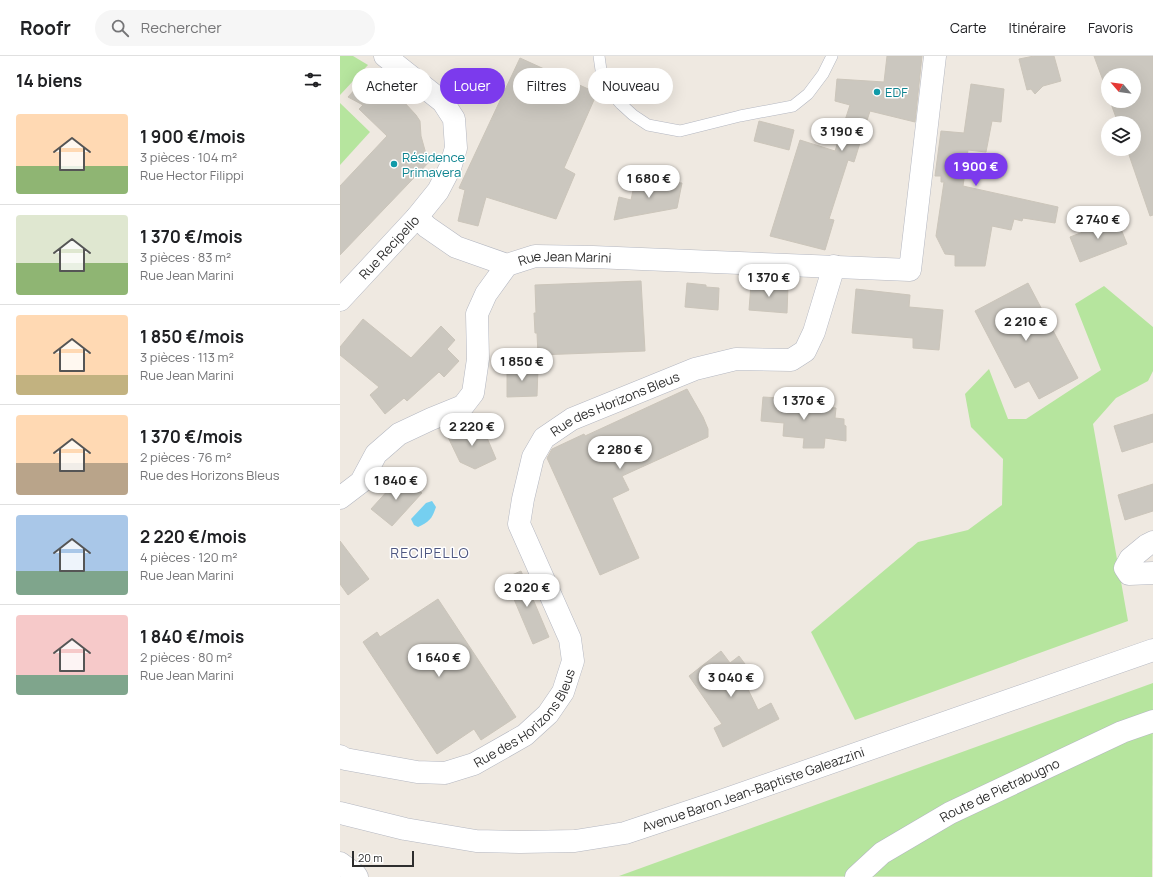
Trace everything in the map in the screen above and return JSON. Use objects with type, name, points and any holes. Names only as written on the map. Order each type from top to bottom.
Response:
[{"type":"street","points":[[385,56],[443,102],[454,119],[456,148],[450,168],[438,191],[417,217]]},
{"type":"street","name":"Rue Jean Marini","points":[[340,498],[361,482],[376,454],[399,434],[463,406],[473,392],[478,359],[477,314],[486,294],[507,265],[535,256],[910,270],[935,56]]},
{"type":"street","name":"Rue Recipello","points":[[340,300],[417,217],[427,227],[456,247],[507,265]]},
{"type":"street","name":"Rue des Horizons Bleus","points":[[340,756],[345,759],[417,772],[445,773],[474,764],[525,735],[548,714],[563,692],[573,661],[570,639],[519,524],[522,499],[533,457],[544,438],[572,420],[695,369],[736,359],[791,360],[805,351],[814,332],[834,266]]},
{"type":"street","points":[[1153,542],[1148,544],[1130,558],[1126,568],[1129,574],[1153,573]]},
{"type":"street","name":"Avenue Baron Jean-Baptiste Galeazzini","points":[[340,813],[405,829],[476,841],[575,841],[626,833],[1153,650]]},
{"type":"street","name":"Route de Pietrabugno","points":[[856,877],[882,853],[950,813],[1122,732],[1153,722]]},
{"type":"street","points":[[340,863],[357,877]]},
{"type":"lane","points":[[599,56],[601,70],[613,95],[633,115],[648,125],[680,130],[740,116],[793,106],[808,94],[823,74],[832,56]]},
{"type":"green space","points":[[340,56],[353,56],[368,65],[365,68],[352,68],[352,82],[340,95]]},
{"type":"green space","points":[[340,103],[370,132],[340,165]]},
{"type":"green space","points":[[1104,286],[1153,327],[1153,371],[1148,381],[1116,398],[1093,424],[1128,621],[855,720],[811,632],[918,542],[968,530],[1002,505],[1003,459],[971,427],[965,394],[989,369],[1008,419],[1026,419],[1101,370],[1075,304]]},
{"type":"green space","points":[[1153,683],[1152,877],[619,876]]},
{"type":"water","points":[[432,501],[436,507],[431,517],[427,522],[418,527],[414,525],[411,519],[426,503]]},
{"type":"building","points":[[887,56],[922,56],[915,122],[870,111],[854,162],[848,160],[829,219],[834,220],[825,250],[770,236],[800,140],[835,151],[850,105],[835,101],[837,79],[884,82]]},
{"type":"building","points":[[1034,56],[1054,56],[1061,81],[1043,86],[1035,94],[1031,89],[1027,90],[1019,59]]},
{"type":"building","points":[[1094,56],[1153,56],[1153,215],[1150,216],[1129,156],[1141,156],[1141,116],[1115,116],[1113,108],[1141,108],[1141,68],[1101,68],[1101,75]]},
{"type":"building","points":[[520,58],[542,68],[515,68]]},
{"type":"building","points":[[513,73],[513,104],[580,104],[580,85],[588,89],[588,104],[592,104],[564,168],[575,174],[556,219],[486,197],[478,226],[458,221],[465,190],[459,188],[498,104],[505,104],[505,90]]},
{"type":"building","points":[[971,84],[1004,89],[1001,122],[992,121],[986,152],[968,150],[963,186],[1058,207],[1055,223],[1023,218],[1022,221],[1014,219],[1011,230],[992,226],[985,266],[955,266],[955,255],[945,254],[936,236],[944,182],[941,182],[941,176],[935,176],[941,131],[964,133]]},
{"type":"building","name":"Résidence Primavera","points":[[352,93],[352,99],[348,97]]},
{"type":"building","name":"Résidence Primavera","points":[[361,104],[406,104],[420,121],[421,136],[426,154],[431,160],[340,255],[340,186],[387,136],[359,109],[363,105]]},
{"type":"building","points":[[759,121],[794,130],[789,150],[754,141]]},
{"type":"building","points":[[635,181],[682,183],[677,208],[614,220],[619,197],[631,200]]},
{"type":"building","points":[[1117,219],[1127,244],[1080,262],[1070,237]]},
{"type":"building","points":[[641,281],[645,351],[538,355],[534,313],[536,313],[535,285]]},
{"type":"building","points":[[687,283],[719,288],[718,310],[685,307]]},
{"type":"building","points":[[1028,283],[1078,378],[1039,399],[1029,381],[1015,388],[975,311]]},
{"type":"building","points":[[751,284],[788,286],[787,313],[749,310]]},
{"type":"building","points":[[856,289],[910,295],[909,307],[943,310],[939,350],[913,348],[913,338],[852,333]]},
{"type":"building","points":[[363,319],[411,358],[441,326],[455,340],[447,349],[459,361],[444,377],[439,372],[407,401],[404,398],[385,414],[370,395],[379,387],[340,355],[340,347]]},
{"type":"building","points":[[507,368],[538,368],[537,396],[507,397]]},
{"type":"building","points":[[687,389],[703,417],[708,429],[708,437],[622,476],[629,490],[612,498],[639,558],[600,575],[547,458],[552,449],[584,434],[585,436]]},
{"type":"building","points":[[763,397],[796,399],[796,405],[836,408],[835,418],[844,419],[844,425],[846,426],[846,441],[825,438],[824,448],[803,448],[804,438],[783,436],[784,423],[761,421]]},
{"type":"building","points":[[1153,414],[1153,442],[1122,452],[1114,426]]},
{"type":"building","points":[[474,423],[479,436],[485,433],[496,459],[475,469],[460,462],[447,435]]},
{"type":"building","points":[[401,476],[422,493],[392,526],[371,509]]},
{"type":"building","points":[[1153,484],[1153,511],[1125,520],[1118,495]]},
{"type":"building","points":[[340,541],[369,579],[348,595],[340,584]]},
{"type":"building","points":[[521,571],[549,637],[533,644],[505,578]]},
{"type":"building","points":[[438,599],[516,717],[481,740],[474,729],[437,754],[363,642],[377,632],[380,637]]},
{"type":"building","points":[[721,651],[730,663],[739,656],[754,676],[745,683],[758,710],[771,703],[779,719],[723,747],[714,728],[722,724],[689,676]]},
{"type":"place","name":"EDF","points":[[877,92]]},
{"type":"place","name":"Résidence Primavera","points":[[394,164]]},
{"type":"district","name":"RECIPELLO","points":[[430,552]]}]
